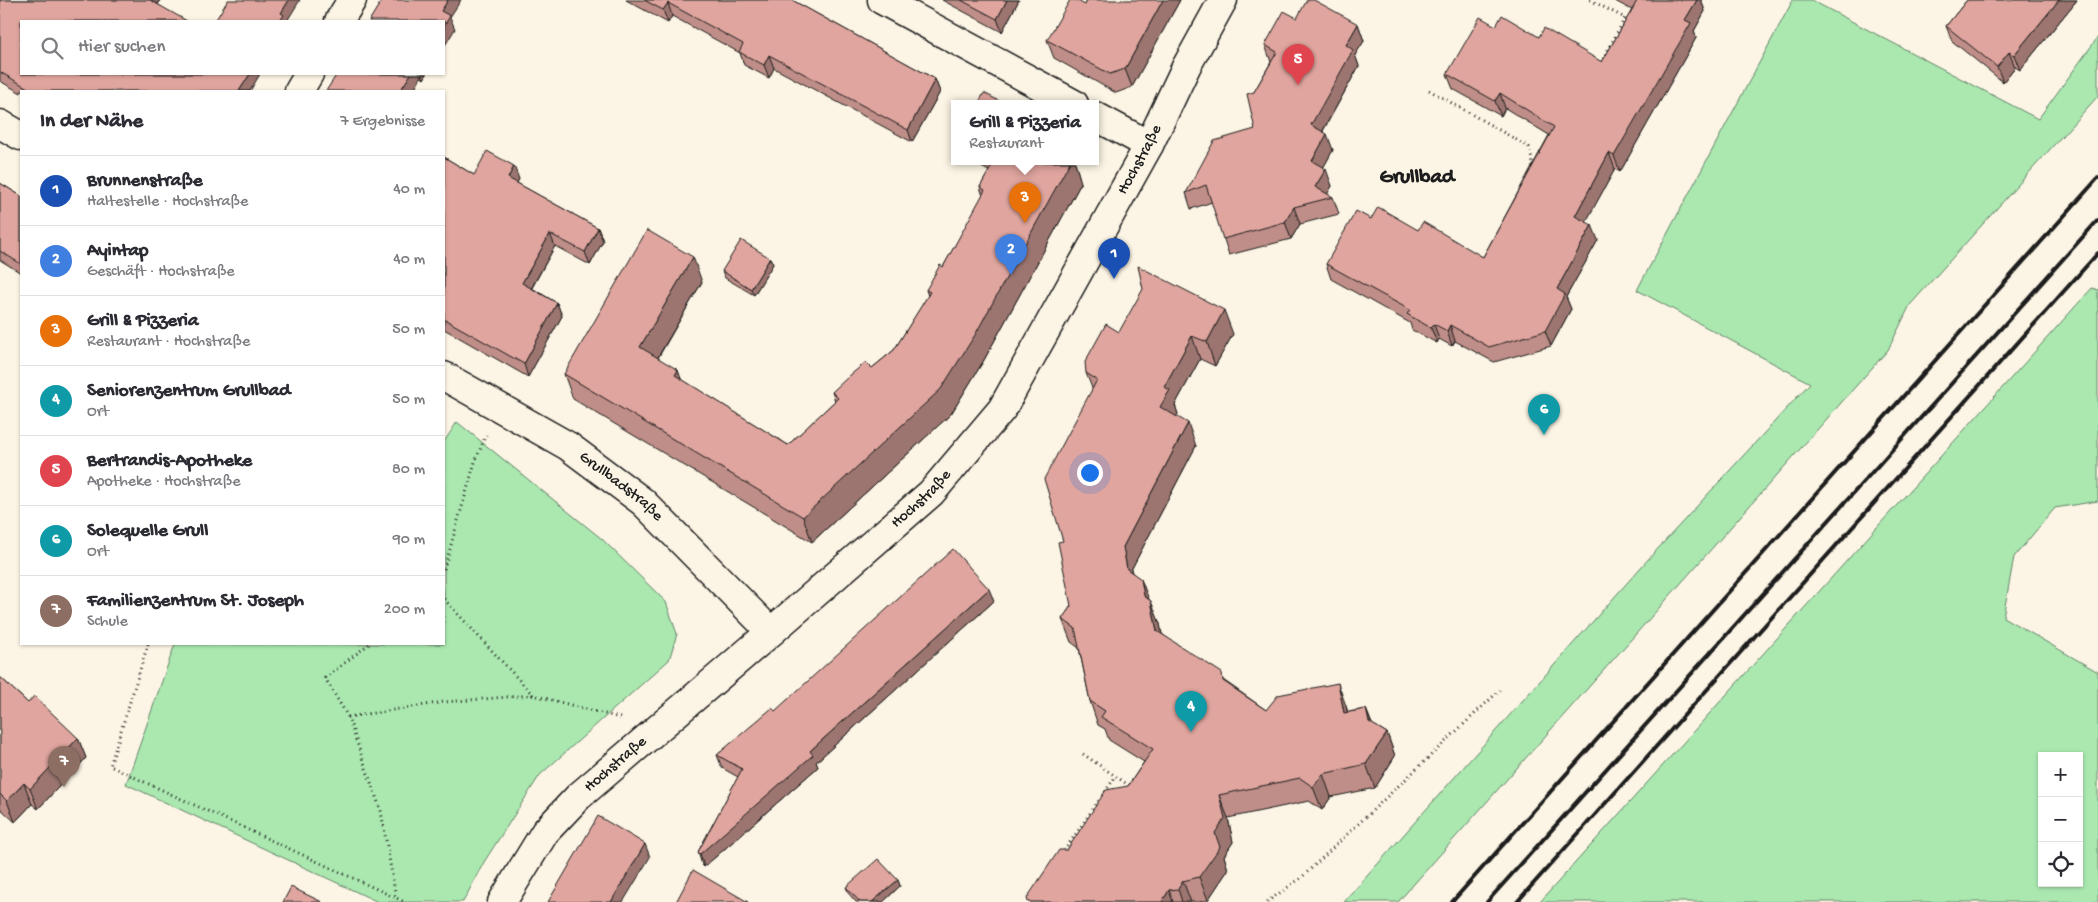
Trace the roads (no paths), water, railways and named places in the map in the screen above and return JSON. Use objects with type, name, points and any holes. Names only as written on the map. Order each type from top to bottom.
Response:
[{"type":"street","points":[[340,20],[352,0]]},
{"type":"street","points":[[882,0],[1067,100]]},
{"type":"street","name":"Hochstraße","points":[[502,902],[545,832],[578,797],[931,493],[1002,409],[1149,145],[1186,67],[1223,0]]},
{"type":"street","points":[[300,90],[308,75]]},
{"type":"street","points":[[1099,118],[1149,145]]},
{"type":"street","points":[[0,124],[20,135]]},
{"type":"street","name":"Grullbadstraße","points":[[445,377],[568,446],[643,502],[771,632]]},
{"type":"railway","points":[[1452,902],[2098,178]]},
{"type":"railway","points":[[1487,902],[2098,220]]},
{"type":"railway","points":[[1517,902],[2098,253]]},
{"type":"place","name":"Bertrandis-Apotheke","points":[[1298,85]]},
{"type":"place","name":"Grill & Pizzeria","points":[[1025,223]]},
{"type":"place","name":"Ayintap","points":[[1011,275]]},
{"type":"place","name":"Brunnenstraße","points":[[1114,279]]},
{"type":"place","name":"Solequelle Grull","points":[[1544,435]]},
{"type":"place","name":"Seniorenzentrum Grullbad","points":[[1191,732]]},
{"type":"place","name":"Familienzentrum St. Joseph","points":[[64,787]]},
{"type":"district","name":"Grullbad","points":[[1417,178]]}]
